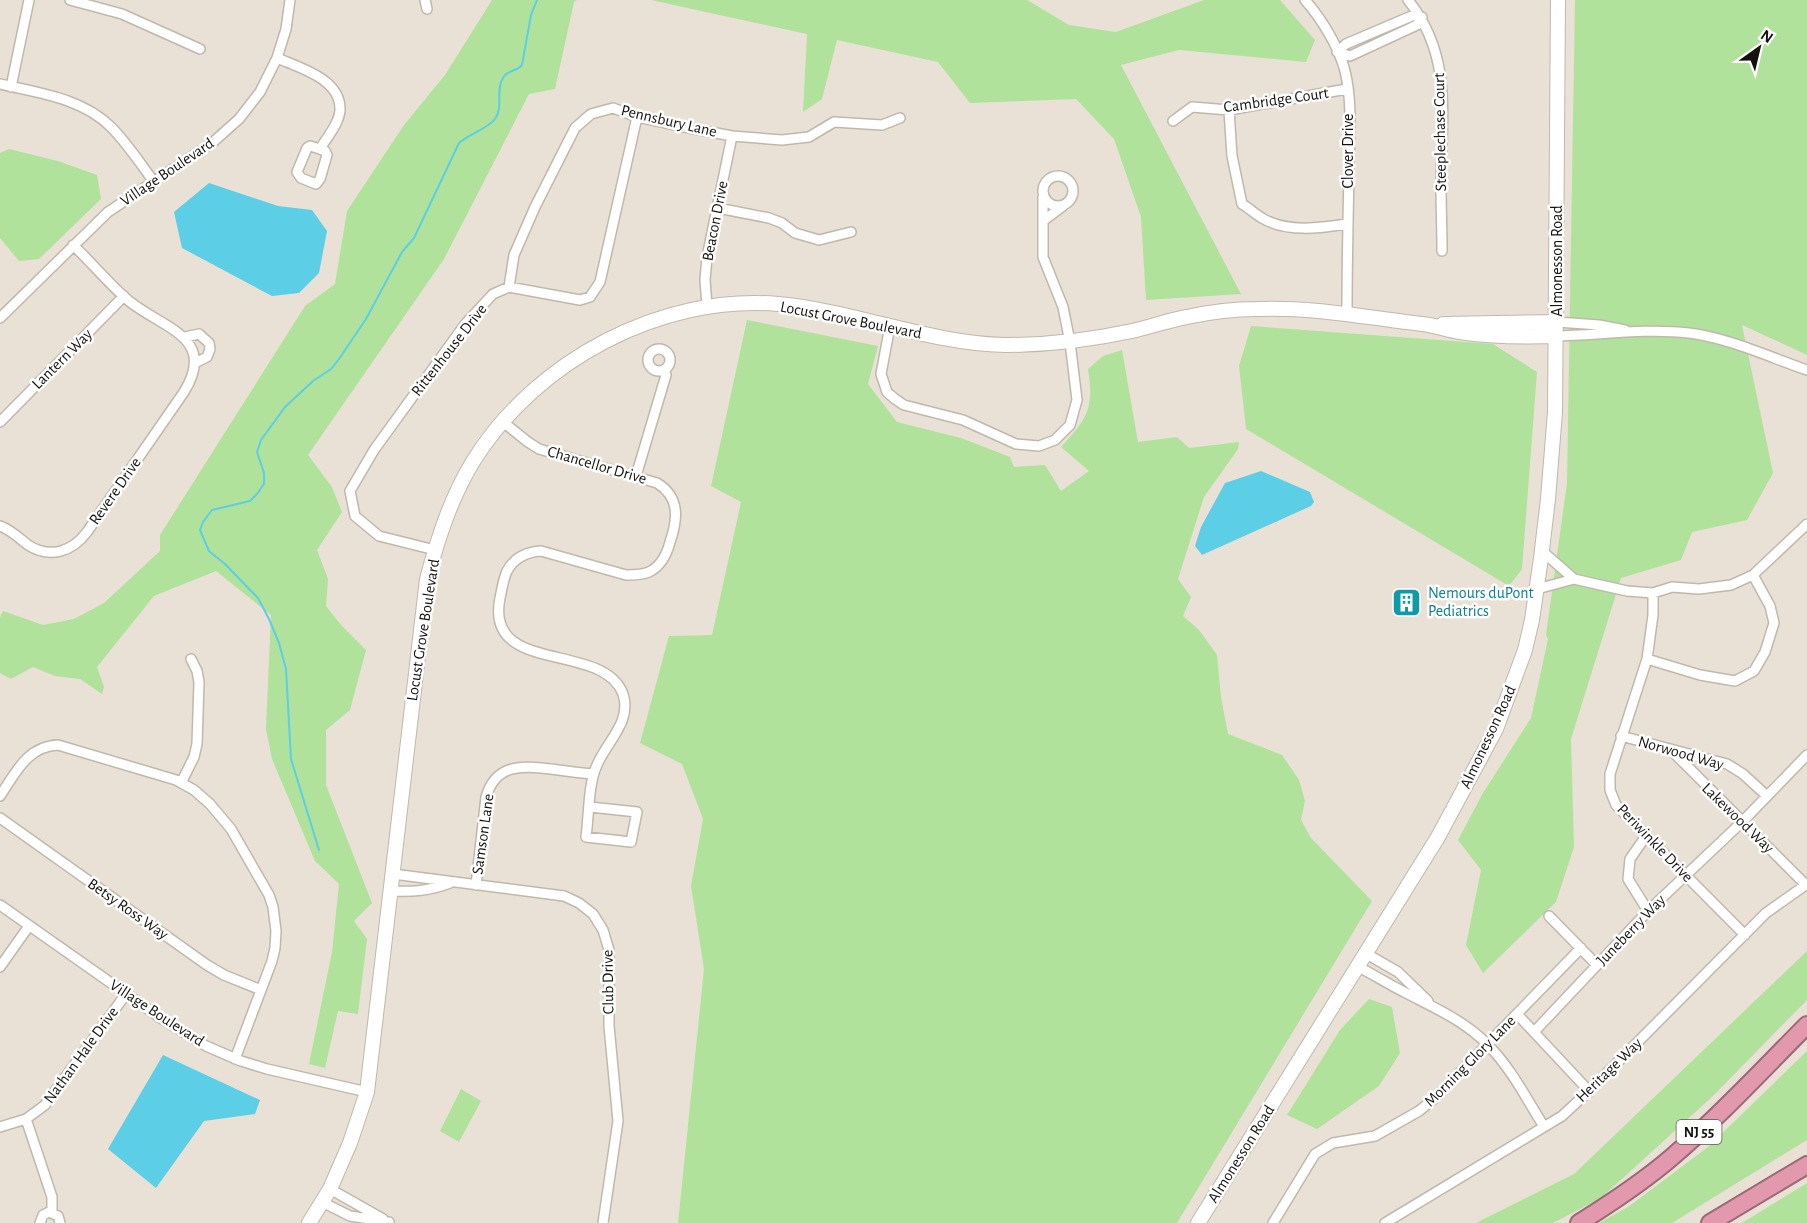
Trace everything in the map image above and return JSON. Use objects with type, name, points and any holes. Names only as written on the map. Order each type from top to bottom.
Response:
[{"type":"highway","name":"NJ 55","points":[[1579,1223],[1612,1203],[1673,1156],[1721,1112],[1807,1025]]},
{"type":"highway","points":[[1710,1223],[1807,1165]]},
{"type":"street","points":[[11,87],[28,0]]},
{"type":"street","points":[[70,0],[122,14],[200,49]]},
{"type":"street","name":"Village Boulevard","points":[[0,318],[108,212],[212,143],[234,123],[260,92],[277,58],[285,34],[290,0]]},
{"type":"street","name":"Clover Drive","points":[[1305,0],[1325,27],[1345,70],[1350,122],[1347,314]]},
{"type":"street","name":"Steeplechase Court","points":[[1408,0],[1422,17],[1439,60],[1443,88],[1442,251]]},
{"type":"street","name":"Almonesson Road","points":[[1198,1223],[1438,837],[1496,729],[1525,650],[1542,551],[1554,422],[1557,329],[1557,0]]},
{"type":"street","points":[[1337,52],[1350,56],[1417,25],[1422,17]]},
{"type":"street","points":[[277,58],[313,73],[327,83],[336,95],[340,110],[336,125],[320,149]]},
{"type":"street","points":[[0,84],[71,102],[93,112],[111,126],[154,182]]},
{"type":"street","name":"Cambridge Court","points":[[1173,120],[1192,107],[1228,110],[1347,89]]},
{"type":"street","name":"Pennsbury Lane","points":[[509,287],[514,255],[566,143],[575,128],[591,114],[614,108],[637,117],[732,136],[782,140],[809,137],[834,122],[882,125],[900,118]]},
{"type":"street","points":[[1228,110],[1232,156],[1242,204],[1263,219],[1280,225],[1314,228],[1347,225]]},
{"type":"street","points":[[509,287],[580,300],[590,297],[600,282],[637,117]]},
{"type":"street","name":"Beacon Drive","points":[[708,306],[705,280],[732,136]]},
{"type":"street","points":[[890,326],[881,374],[887,392],[895,399],[904,405],[963,420],[1008,442],[1031,446],[1055,440],[1072,420],[1077,400],[1063,307],[1043,257],[1043,221],[1043,195],[1044,186],[1050,178],[1055,176],[1065,178],[1074,190],[1071,200],[1043,221]]},
{"type":"street","points":[[1043,195],[1049,204],[1064,206]]},
{"type":"street","points":[[718,208],[769,218],[782,223],[795,233],[819,240],[851,232]]},
{"type":"street","name":"Revere Drive","points":[[0,526],[34,548],[48,553],[64,550],[77,543],[184,392],[192,379],[195,363],[207,357],[210,349],[206,338],[199,334],[185,337],[124,296],[73,245]]},
{"type":"street","name":"Rittenhouse Drive","points":[[435,550],[379,537],[355,516],[350,491],[374,450],[466,323],[493,294],[509,287]]},
{"type":"street","name":"Lantern Way","points":[[0,422],[124,296]]},
{"type":"street","name":"Locust Grove Boulevard","points":[[309,1223],[330,1190],[350,1143],[367,1092],[427,579],[435,550],[446,517],[474,460],[504,422],[535,389],[570,361],[600,343],[641,326],[708,306],[753,304],[782,305],[820,311],[968,342],[1025,345],[1070,342],[1132,331],[1188,316],[1233,310],[1289,309],[1347,314],[1481,334],[1557,329]]},
{"type":"street","points":[[1557,329],[1619,328],[1630,332]]},
{"type":"street","points":[[1557,329],[1689,333],[1705,336],[1807,370]]},
{"type":"street","points":[[185,337],[192,349],[195,363]]},
{"type":"street","points":[[636,476],[666,375],[664,370]]},
{"type":"street","name":"Chancellor Drive","points":[[504,422],[539,448],[636,476],[661,486],[669,493],[675,506],[676,525],[667,552],[656,567],[643,574],[626,575],[541,551],[527,553],[517,559],[509,568],[504,579],[498,608],[501,624],[510,638],[518,645],[598,670],[607,674],[618,684],[625,703],[624,715],[593,774],[586,837],[632,842],[637,812],[590,807]]},
{"type":"street","points":[[1537,588],[1574,579],[1627,591],[1653,593],[1672,587],[1699,589],[1731,585],[1753,575],[1807,524]]},
{"type":"street","points":[[1542,551],[1574,579]]},
{"type":"street","points":[[1647,659],[1700,675],[1735,681],[1754,671],[1765,652],[1774,622],[1770,606],[1753,575]]},
{"type":"street","name":"Periwinkle Drive","points":[[1653,593],[1653,615],[1647,659],[1610,774],[1610,790],[1616,805],[1745,935]]},
{"type":"street","points":[[181,783],[194,757],[197,744],[199,682],[191,659]]},
{"type":"street","name":"Norwood Way","points":[[1621,736],[1727,764],[1743,774],[1767,796]]},
{"type":"street","points":[[0,796],[28,756],[38,749],[52,745],[69,747],[181,783],[207,800],[226,821],[269,895],[274,915],[275,948],[235,1059]]},
{"type":"street","name":"Lakewood Way","points":[[1671,750],[1807,885]]},
{"type":"street","name":"Juneberry Way","points":[[1534,1032],[1648,911],[1742,822],[1807,755]]},
{"type":"street","points":[[1799,764],[1807,771]]},
{"type":"street","name":"Samson Lane","points":[[476,885],[486,797],[490,786],[501,774],[525,766],[593,774]]},
{"type":"street","name":"Betsy Ross Way","points":[[0,818],[207,965],[224,975],[261,990]]},
{"type":"street","points":[[1646,836],[1630,859],[1628,879],[1648,911]]},
{"type":"street","name":"Club Drive","points":[[393,874],[450,883],[551,893],[573,899],[593,914],[606,936],[610,961],[609,1026],[618,1121],[603,1223]]},
{"type":"street","points":[[391,891],[433,890],[450,883]]},
{"type":"street","name":"Heritage Way","points":[[1385,1223],[1543,1125],[1562,1116],[1766,913],[1807,885]]},
{"type":"street","name":"Village Boulevard","points":[[0,905],[176,1029],[207,1046],[235,1059],[281,1073],[367,1092]]},
{"type":"street","points":[[1549,916],[1598,965]]},
{"type":"street","points":[[0,968],[29,926]]},
{"type":"street","name":"Morning Glory Lane","points":[[1273,1223],[1316,1154],[1333,1143],[1375,1136],[1419,1111],[1435,1098],[1581,948]]},
{"type":"street","points":[[1365,954],[1398,972],[1432,1004]]},
{"type":"street","points":[[1357,966],[1406,993],[1432,1004],[1462,1023],[1488,1044],[1504,1064],[1543,1125]]},
{"type":"street","name":"Nathan Hale Drive","points":[[0,1127],[26,1119],[39,1112],[49,1102],[126,994]]},
{"type":"street","points":[[1517,1014],[1589,1091]]},
{"type":"street","points":[[26,1119],[52,1197],[52,1213]]},
{"type":"street","points":[[330,1190],[390,1222]]},
{"type":"street","points":[[322,1202],[350,1216],[390,1222]]},
{"type":"street","points":[[40,1223],[43,1215],[52,1213],[58,1216],[60,1223]]},
{"type":"green space","points":[[492,0],[577,0],[574,2],[555,89],[529,94],[444,259],[308,455],[332,487],[342,512],[317,550],[328,579],[326,606],[366,650],[350,710],[326,730],[326,785],[372,903],[354,921],[367,939],[358,1014],[338,1011],[325,1068],[309,1064],[332,952],[339,884],[315,861],[272,759],[266,729],[271,615],[216,571],[154,596],[97,667],[104,687],[102,694],[80,679],[55,676],[33,667],[11,679],[0,673],[0,617],[3,611],[43,625],[74,619],[104,603],[160,551],[160,535],[305,306],[335,284],[347,211],[404,125],[445,75]]},
{"type":"green space","points":[[651,0],[1027,0],[1069,25],[1116,32],[1204,0],[1280,0],[1315,40],[1306,62],[1179,50],[1121,65],[1241,294],[1146,300],[1141,217],[1114,139],[1076,99],[970,103],[938,62],[837,40],[822,99],[803,112],[807,34]]},
{"type":"green space","points":[[1575,0],[1807,0],[1807,355],[1742,325],[1773,473],[1747,520],[1692,532],[1681,560],[1621,578],[1571,739],[1574,847],[1556,902],[1483,973],[1466,945],[1481,870],[1458,840],[1483,793],[1531,718],[1548,639],[1546,635],[1567,483]]},
{"type":"green space","points":[[9,149],[58,161],[97,175],[101,199],[39,259],[19,261],[0,238],[0,153]]},
{"type":"green space","points":[[747,320],[878,346],[868,384],[897,422],[961,438],[1010,457],[1014,467],[1045,465],[1061,491],[1089,471],[1061,447],[1087,412],[1090,394],[1088,369],[1103,356],[1122,350],[1138,442],[1177,437],[1189,448],[1239,442],[1238,449],[1204,497],[1178,579],[1191,597],[1183,616],[1199,630],[1217,655],[1221,697],[1228,734],[1282,755],[1299,780],[1305,801],[1301,820],[1311,838],[1372,901],[1177,1223],[678,1223],[704,969],[691,886],[703,819],[682,764],[640,743],[669,636],[712,635],[741,502],[711,486]]},
{"type":"green space","points":[[1251,326],[1493,344],[1537,372],[1522,569],[1509,586],[1246,429],[1239,366]]},
{"type":"green space","points":[[1807,951],[1807,1000],[1713,1096],[1601,1198],[1553,1223],[1476,1223],[1574,1174]]},
{"type":"green space","points":[[1369,999],[1392,1007],[1400,1053],[1379,1086],[1317,1129],[1287,1115],[1340,1030]]},
{"type":"green space","points":[[1807,1051],[1807,1140],[1672,1223],[1599,1223],[1628,1207],[1708,1147]]},
{"type":"green space","points":[[461,1089],[481,1101],[459,1142],[440,1131]]},
{"type":"green space","points":[[1807,1183],[1807,1223],[1742,1223]]},
{"type":"water","points":[[209,183],[278,206],[312,210],[327,231],[319,273],[299,293],[272,296],[182,248],[174,212]]},
{"type":"water","points":[[1261,471],[1310,492],[1314,502],[1311,506],[1202,555],[1195,546],[1201,527],[1225,483]]},
{"type":"water","points":[[163,1055],[260,1100],[255,1114],[204,1121],[156,1188],[108,1149]]},
{"type":"waterway","points":[[319,850],[291,759],[286,669],[279,643],[258,598],[209,551],[200,530],[212,510],[250,501],[264,484],[264,473],[257,452],[261,440],[285,407],[313,381],[331,369],[339,359],[366,319],[402,252],[414,238],[459,143],[495,119],[499,109],[503,78],[522,65],[531,15],[537,0]]},
{"type":"place","name":"Nemours duPont Pediatrics","points":[[1407,602]]}]
